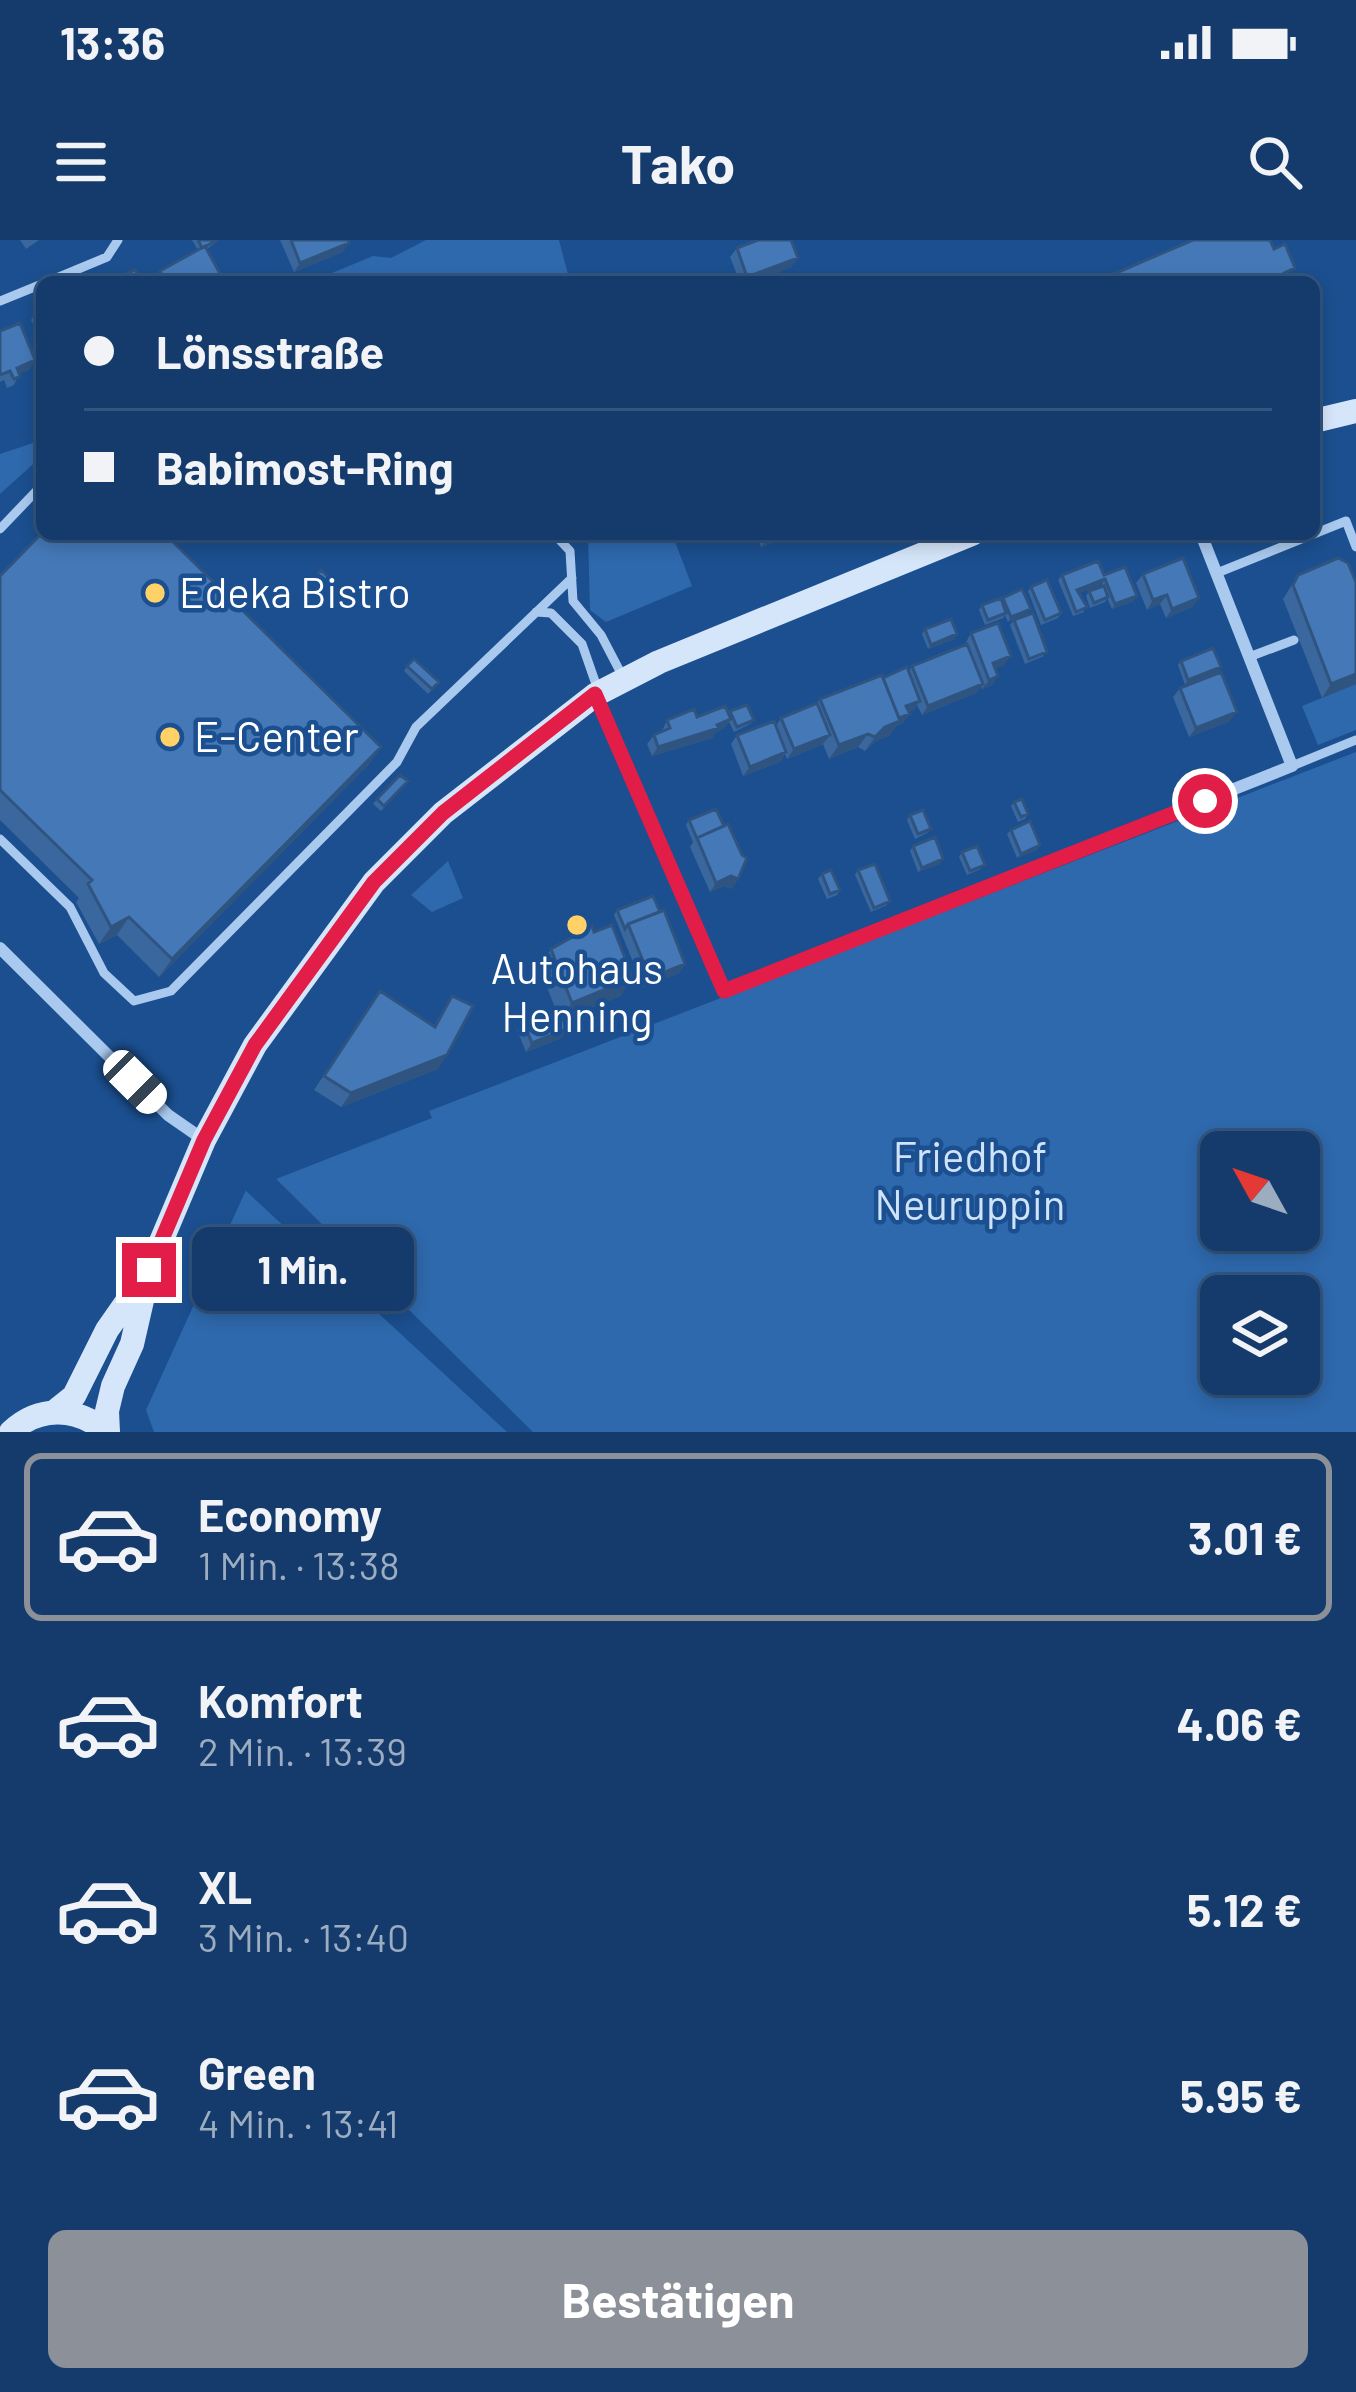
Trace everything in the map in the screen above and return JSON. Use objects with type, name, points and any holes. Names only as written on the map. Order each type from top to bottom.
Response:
[{"type":"main road","points":[[1320,420],[1356,411]]},
{"type":"main road","points":[[107,1432],[106,1411],[132,1344],[149,1270],[204,1140],[255,1045],[374,882],[443,813],[597,693],[958,540]]},
{"type":"main road","points":[[10,1427],[54,1412],[74,1396],[114,1318],[149,1270]]},
{"type":"main road","points":[[54,1412],[79,1413],[107,1432]]},
{"type":"street","points":[[597,693],[724,991],[1292,766],[1204,540]]},
{"type":"street","points":[[0,948],[168,1115],[204,1140]]},
{"type":"lane","points":[[62,276],[107,257],[118,240]]},
{"type":"lane","points":[[0,302],[36,287]]},
{"type":"lane","points":[[0,529],[36,491]]},
{"type":"lane","points":[[1320,531],[1346,521],[1356,547]]},
{"type":"lane","points":[[560,540],[570,551],[573,601],[601,635],[625,679]]},
{"type":"lane","points":[[1216,573],[1298,540]]},
{"type":"lane","points":[[0,839],[70,907],[104,973],[134,1000],[171,992],[397,762],[416,727],[572,578]]},
{"type":"lane","points":[[536,612],[551,613],[582,644],[597,693]]},
{"type":"lane","points":[[1250,657],[1294,640]]},
{"type":"lane","points":[[1292,766],[1356,740]]},
{"type":"green space","points":[[426,240],[559,240],[568,276],[325,276],[373,256],[391,258]]},
{"type":"green space","points":[[36,442],[36,461],[0,494],[0,454]]},
{"type":"green space","points":[[588,540],[674,540],[692,586],[606,622],[590,610]]},
{"type":"green space","points":[[1356,684],[1356,730],[1318,745],[1302,706]]},
{"type":"green space","name":"Friedhof Neuruppin","points":[[1356,752],[1356,1432],[533,1432],[276,1179],[432,1118],[429,1111]]},
{"type":"green space","points":[[448,861],[463,898],[432,912],[411,895]]},
{"type":"green space","points":[[246,1190],[507,1432],[154,1432],[146,1410]]},
{"type":"building","points":[[291,240],[348,240],[349,243],[300,263]]},
{"type":"building","points":[[758,240],[791,240],[798,258],[747,276],[737,248]]},
{"type":"building","points":[[1193,240],[1270,240],[1274,249],[1285,244],[1295,268],[1285,276],[1109,276]]},
{"type":"building","points":[[205,246],[221,276],[163,276],[160,271]]},
{"type":"building","points":[[20,323],[35,360],[17,368],[20,376],[14,379],[10,371],[0,375],[0,331]]},
{"type":"building","name":"E-Center","points":[[36,539],[171,540],[381,747],[172,959],[129,917],[111,927],[88,884],[92,880],[0,790],[0,576]]},
{"type":"building","points":[[1183,558],[1199,598],[1172,609],[1167,595],[1153,600],[1143,574]]},
{"type":"building","points":[[1338,558],[1348,563],[1356,582],[1356,674],[1331,684],[1293,585],[1298,575]]},
{"type":"building","points":[[1098,561],[1104,575],[1125,567],[1137,596],[1115,604],[1105,579],[1077,590],[1087,607],[1076,612],[1062,575]]},
{"type":"building","points":[[321,570],[346,594],[339,601],[314,578]]},
{"type":"building","points":[[1047,580],[1061,613],[1045,620],[1031,587]]},
{"type":"building","points":[[1104,586],[1108,597],[1094,603],[1089,591]]},
{"type":"building","points":[[1022,589],[1031,609],[1011,617],[1003,598]]},
{"type":"building","points":[[1001,598],[1006,613],[988,620],[982,605]]},
{"type":"building","points":[[1033,613],[1047,652],[1029,659],[1014,620]]},
{"type":"building","points":[[951,619],[957,634],[931,645],[925,629]]},
{"type":"building","points":[[998,623],[1011,656],[993,663],[998,676],[989,680],[971,633]]},
{"type":"building","points":[[967,644],[983,684],[928,706],[912,666]]},
{"type":"building","points":[[1213,648],[1221,667],[1188,680],[1181,661]]},
{"type":"building","points":[[414,659],[439,682],[432,689],[407,666]]},
{"type":"building","points":[[907,667],[920,701],[906,706],[910,714],[899,718],[883,678]]},
{"type":"building","points":[[1221,672],[1237,712],[1196,728],[1180,688]]},
{"type":"building","points":[[882,675],[900,721],[875,737],[868,734],[839,745],[820,699]]},
{"type":"building","points":[[817,703],[830,735],[794,749],[781,718]]},
{"type":"building","points":[[747,705],[754,720],[737,727],[730,711]]},
{"type":"building","points":[[725,706],[731,719],[719,728],[658,747],[654,735],[670,728],[667,720],[694,709],[697,717]]},
{"type":"building","points":[[774,721],[786,752],[750,767],[737,735]]},
{"type":"building","points":[[400,775],[408,781],[384,806],[377,799]]},
{"type":"building","points":[[1022,799],[1028,814],[1021,817],[1014,802]]},
{"type":"building","points":[[716,809],[724,826],[698,841],[689,820]]},
{"type":"building","points":[[923,810],[931,829],[918,834],[910,815]]},
{"type":"building","points":[[1030,821],[1040,845],[1021,854],[1011,830]]},
{"type":"building","points":[[728,824],[747,858],[738,879],[731,876],[716,883],[697,838]]},
{"type":"building","points":[[935,837],[943,859],[922,868],[913,846]]},
{"type":"building","points":[[977,846],[985,865],[970,871],[962,852]]},
{"type":"building","points":[[875,864],[890,901],[874,908],[858,870]]},
{"type":"building","points":[[831,870],[840,890],[830,894],[822,874]]},
{"type":"building","points":[[653,896],[660,912],[625,929],[617,910]]},
{"type":"building","points":[[664,910],[685,964],[650,978],[628,924]]},
{"type":"building","points":[[612,925],[633,978],[572,1003],[551,949],[592,926],[594,932]]},
{"type":"building","points":[[380,991],[435,1027],[452,996],[473,1006],[447,1055],[351,1093],[324,1076]]},
{"type":"building","points":[[558,1007],[567,1029],[532,1043],[523,1021]]},
{"type":"place","name":"Edeka Bistro","points":[[155,593]]},
{"type":"place","name":"E-Center","points":[[170,737]]},
{"type":"place","name":"Autohaus Henning","points":[[577,925]]},
{"type":"route","points":[[149,1270],[204,1140],[255,1045],[374,882],[443,813],[595,694],[724,991],[1205,801]]}]
